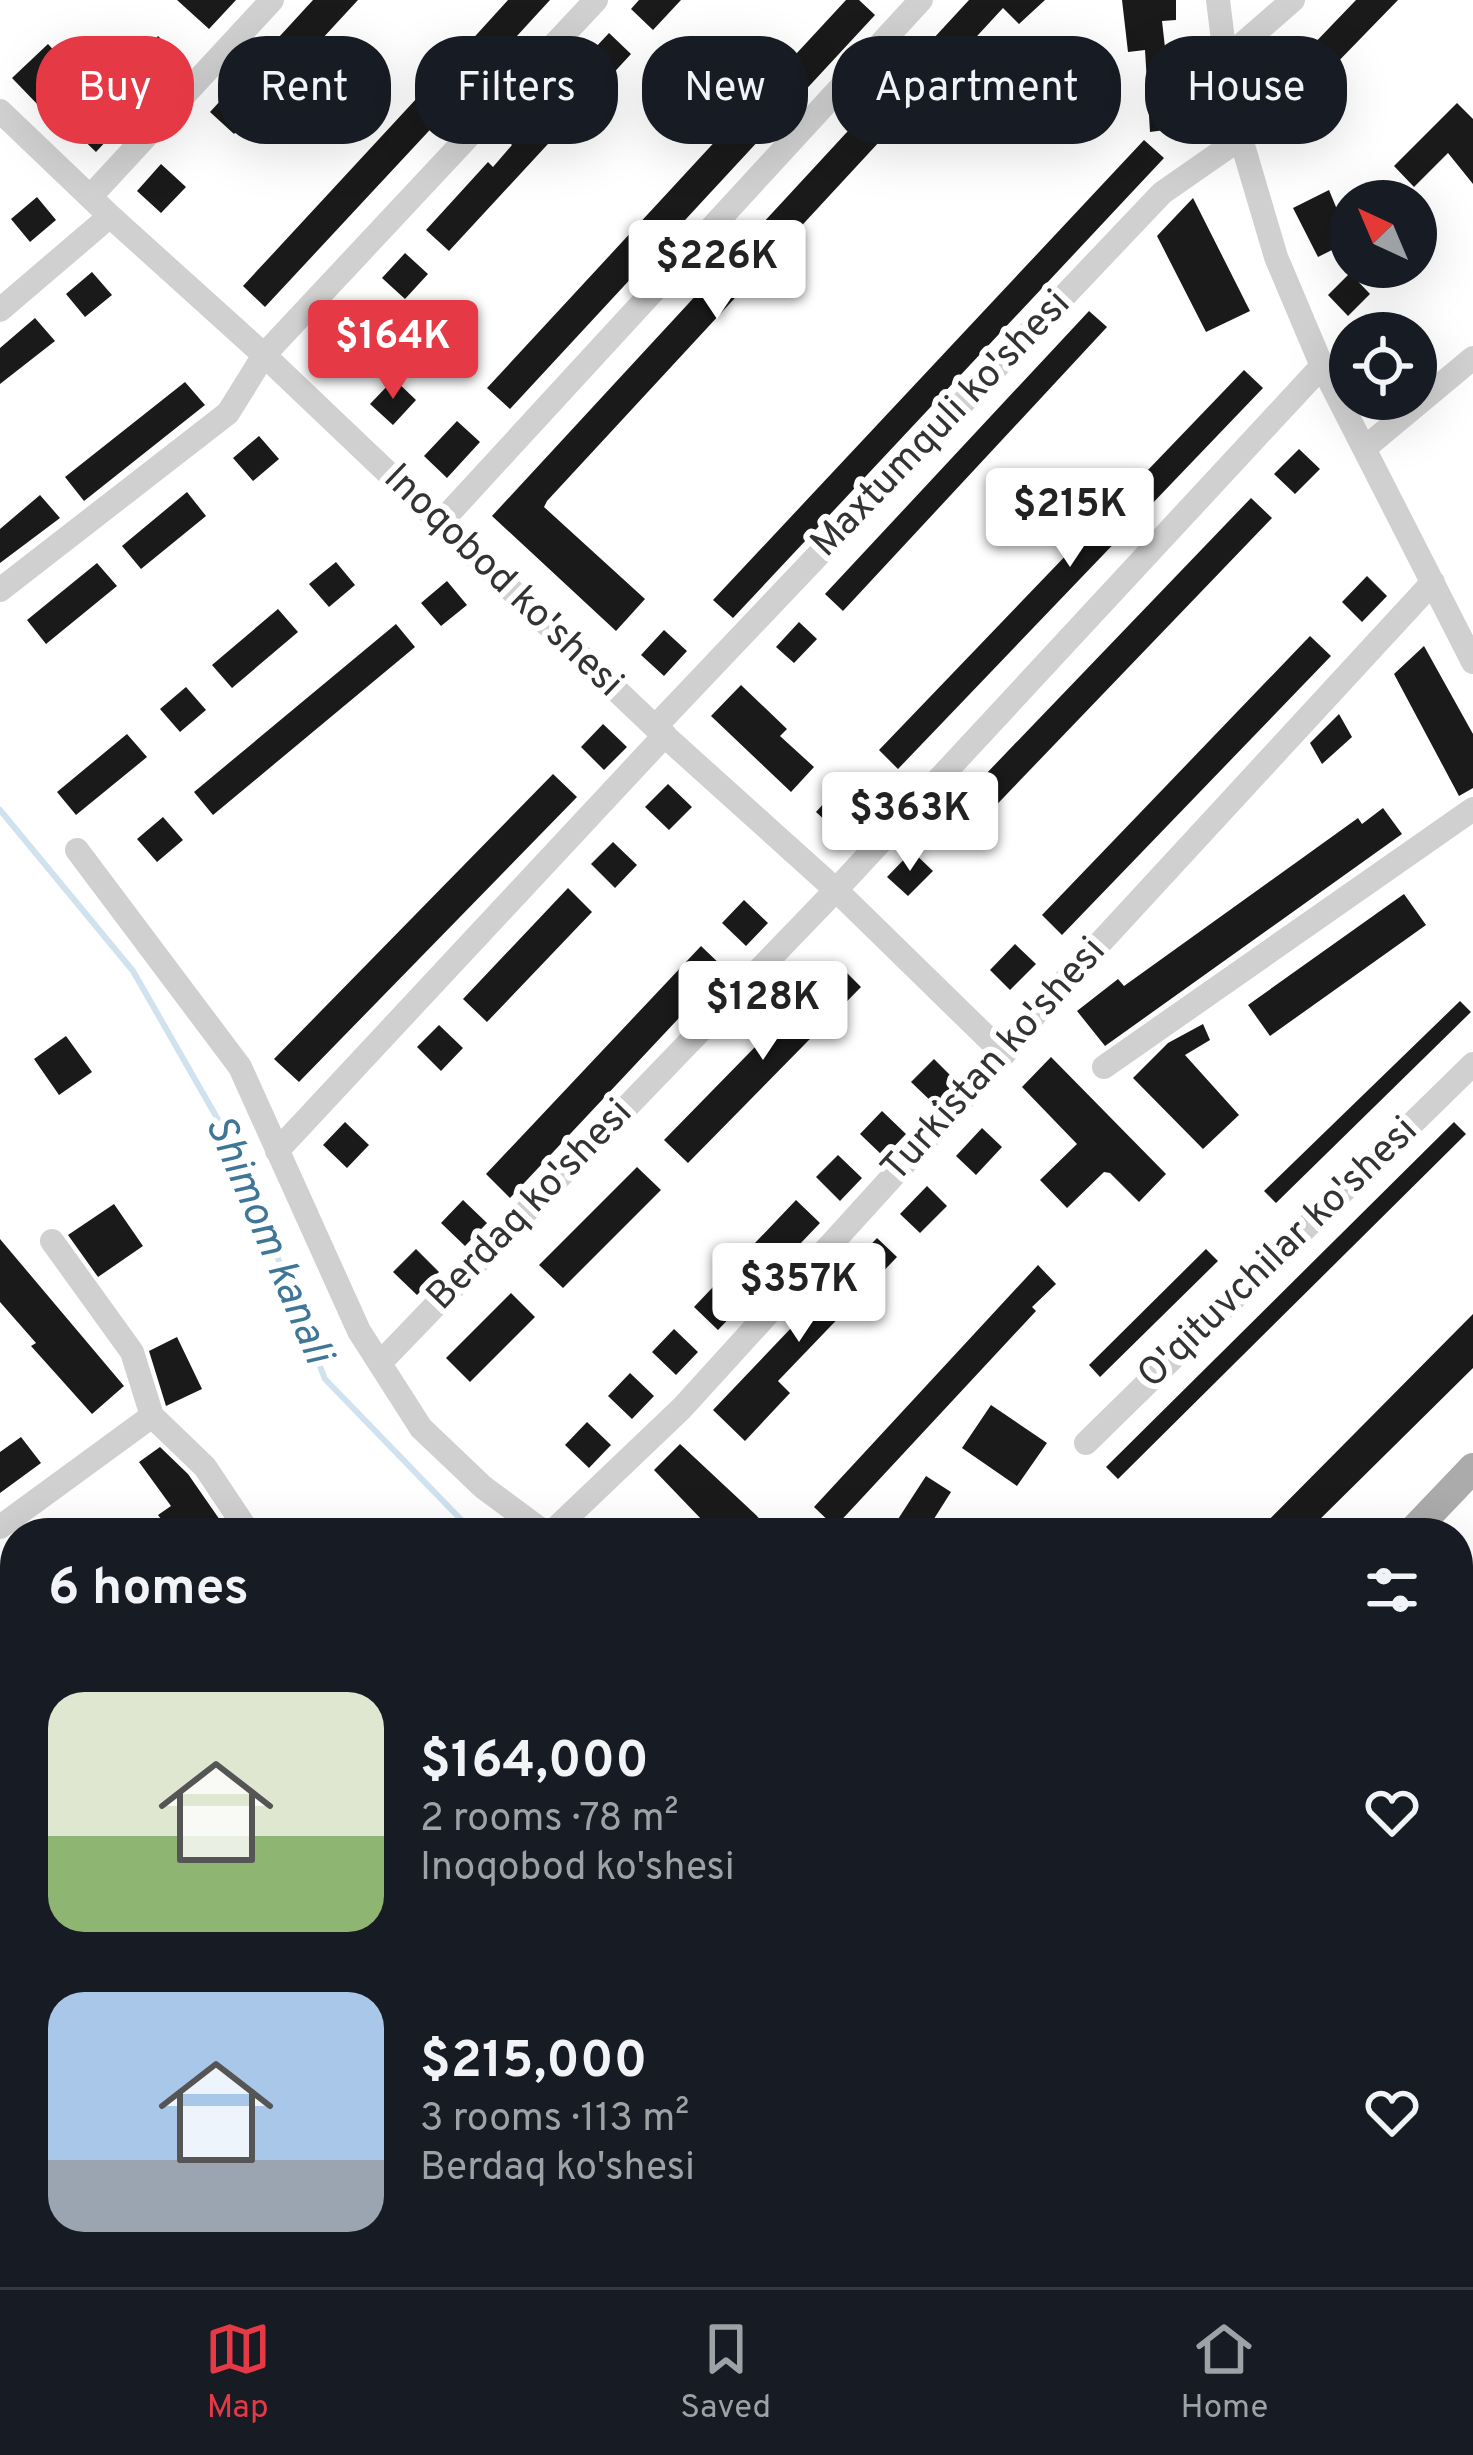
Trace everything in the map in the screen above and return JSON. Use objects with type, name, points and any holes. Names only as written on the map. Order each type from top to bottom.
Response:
[{"type":"main road","points":[[1425,1518],[1473,1468]]},
{"type":"street","points":[[90,197],[272,0]]},
{"type":"street","points":[[0,590],[228,413],[264,355],[596,0]]},
{"type":"street","points":[[440,523],[921,0]]},
{"type":"street","points":[[1218,0],[1222,36]]},
{"type":"street","points":[[1252,36],[1293,0]]},
{"type":"street","name":"Inoqobod ko'shesi","points":[[0,110],[660,731],[836,890],[1004,1054]]},
{"type":"street","name":"Maxtumquli ko'shesi","points":[[277,1151],[660,731],[1162,193],[1232,144]]},
{"type":"street","points":[[1243,144],[1276,257],[1322,366],[1473,662]]},
{"type":"street","points":[[0,310],[110,216]]},
{"type":"street","points":[[1366,447],[1473,358]]},
{"type":"street","name":"Berdaq ko'shesi","points":[[381,1362],[836,890],[1322,366]]},
{"type":"street","name":"Turkistan ko'shesi","points":[[564,1518],[682,1408],[1004,1054],[1040,1007],[1433,581]]},
{"type":"street","points":[[1103,1067],[1473,809]]},
{"type":"street","points":[[77,850],[240,1066],[359,1330],[421,1428],[483,1487],[527,1518]]},
{"type":"street","name":"O'qituvchilar ko'shesi","points":[[1086,1443],[1473,1064]]},
{"type":"street","points":[[52,1241],[132,1352],[152,1415],[206,1466],[239,1518]]},
{"type":"street","points":[[12,1518],[152,1415]]},
{"type":"building","points":[[177,0],[236,0],[209,29]]},
{"type":"building","points":[[313,0],[358,0],[325,36],[280,36]]},
{"type":"building","points":[[508,0],[550,0],[517,36],[475,36]]},
{"type":"building","points":[[639,0],[681,0],[653,30],[631,9]]},
{"type":"building","points":[[846,0],[859,0],[875,15],[856,36],[832,36],[832,61],[808,87],[808,41]]},
{"type":"building","points":[[969,0],[1045,0],[1019,24],[1003,8],[977,36],[936,36]]},
{"type":"building","points":[[1122,0],[1176,0],[1176,20],[1162,21],[1164,36],[1145,36],[1145,50],[1128,52]]},
{"type":"building","points":[[1356,0],[1398,0],[1347,52],[1347,36],[1321,36]]},
{"type":"building","points":[[618,42],[631,54],[618,68]]},
{"type":"building","points":[[36,55],[36,103],[12,78]]},
{"type":"building","points":[[415,100],[417,144],[265,307],[243,286],[374,144],[391,144],[391,126]]},
{"type":"building","points":[[1457,103],[1473,119],[1473,184],[1448,153],[1421,180],[1407,180],[1394,166]]},
{"type":"building","points":[[1144,140],[1164,158],[733,618],[713,600]]},
{"type":"building","points":[[548,144],[449,251],[426,230],[488,162],[493,167],[512,145]]},
{"type":"building","points":[[713,144],[755,144],[510,409],[487,388]]},
{"type":"building","points":[[836,144],[877,144],[547,501],[544,507],[645,599],[616,631],[492,516]]},
{"type":"building","points":[[161,164],[186,187],[161,213],[137,191]]},
{"type":"building","points":[[1329,190],[1329,252],[1318,257],[1293,208]]},
{"type":"building","points":[[37,197],[56,220],[30,242],[11,219]]},
{"type":"building","points":[[1193,198],[1250,311],[1206,332],[1157,236]]},
{"type":"building","points":[[405,253],[428,274],[405,299],[382,278]]},
{"type":"building","points":[[92,272],[112,295],[85,317],[66,294]]},
{"type":"building","points":[[1335,288],[1364,288],[1370,294],[1352,312],[1344,312],[1328,295]]},
{"type":"building","points":[[1089,311],[1107,327],[843,611],[825,594]]},
{"type":"building","points":[[35,318],[55,341],[0,384],[0,348]]},
{"type":"building","points":[[337,326],[360,347],[337,372],[314,351]]},
{"type":"building","points":[[1244,370],[1263,388],[898,769],[879,750]]},
{"type":"building","points":[[394,379],[416,400],[393,425],[370,404]]},
{"type":"building","points":[[185,382],[205,405],[84,501],[65,477]]},
{"type":"building","points":[[457,421],[480,442],[447,478],[424,456]]},
{"type":"building","points":[[259,436],[279,459],[253,481],[233,458]]},
{"type":"building","points":[[1299,449],[1320,469],[1295,494],[1274,474]]},
{"type":"building","points":[[187,492],[206,516],[141,569],[122,546]]},
{"type":"building","points":[[40,495],[60,518],[0,563],[0,529]]},
{"type":"building","points":[[1251,498],[1272,518],[956,847],[935,827]]},
{"type":"building","points":[[336,562],[355,585],[329,607],[309,584]]},
{"type":"building","points":[[97,563],[117,586],[46,644],[27,620]]},
{"type":"building","points":[[1367,576],[1387,596],[1362,622],[1342,602]]},
{"type":"building","points":[[447,581],[467,605],[441,626],[421,603]]},
{"type":"building","points":[[278,609],[298,632],[232,688],[212,665]]},
{"type":"building","points":[[799,622],[817,639],[794,663],[776,647]]},
{"type":"building","points":[[396,624],[415,647],[213,815],[194,792]]},
{"type":"building","points":[[664,630],[687,651],[664,676],[641,655]]},
{"type":"building","points":[[1310,636],[1331,656],[1062,935],[1042,915]]},
{"type":"building","points":[[1424,646],[1473,734],[1473,788],[1459,796],[1394,674]]},
{"type":"building","points":[[741,685],[787,729],[780,736],[814,767],[791,792],[711,716]]},
{"type":"building","points":[[186,687],[206,710],[180,732],[160,709]]},
{"type":"building","points":[[1339,714],[1352,737],[1322,764],[1310,743]]},
{"type":"building","points":[[603,724],[627,747],[604,770],[581,747]]},
{"type":"building","points":[[127,734],[147,757],[76,815],[57,792]]},
{"type":"building","points":[[553,774],[577,797],[299,1082],[274,1059]]},
{"type":"building","points":[[843,782],[865,802],[838,832],[816,812]]},
{"type":"building","points":[[668,784],[692,807],[669,830],[645,807]]},
{"type":"building","points":[[1383,808],[1402,834],[1105,1046],[1077,1011],[1118,979],[1124,986],[1358,818],[1362,824]]},
{"type":"building","points":[[163,817],[183,840],[157,862],[137,839]]},
{"type":"building","points":[[613,842],[637,865],[615,888],[591,864]]},
{"type":"building","points":[[912,851],[933,871],[908,896],[887,877]]},
{"type":"building","points":[[568,888],[592,912],[487,1022],[463,999]]},
{"type":"building","points":[[1404,894],[1426,925],[1270,1036],[1248,1005]]},
{"type":"building","points":[[744,900],[768,923],[746,946],[722,923]]},
{"type":"building","points":[[1015,944],[1036,964],[1010,990],[990,970]]},
{"type":"building","points":[[701,946],[725,969],[510,1198],[486,1174]]},
{"type":"building","points":[[837,963],[861,987],[688,1163],[664,1140]]},
{"type":"building","points":[[1460,1001],[1471,1012],[1276,1203],[1264,1191]]},
{"type":"building","points":[[1203,1024],[1210,1040],[1185,1055],[1239,1115],[1203,1149],[1133,1078],[1168,1043]]},
{"type":"building","points":[[439,1025],[463,1048],[441,1071],[417,1047]]},
{"type":"building","points":[[66,1036],[92,1072],[59,1095],[34,1059]]},
{"type":"building","points":[[1051,1057],[1166,1174],[1139,1202],[1110,1173],[1104,1172],[1067,1208],[1040,1180],[1077,1144],[1022,1087]]},
{"type":"building","points":[[934,1059],[957,1082],[935,1105],[911,1082]]},
{"type":"building","points":[[882,1111],[906,1134],[884,1157],[860,1134]]},
{"type":"building","points":[[345,1122],[369,1145],[347,1168],[323,1145]]},
{"type":"building","points":[[1454,1122],[1466,1134],[1118,1479],[1106,1467]]},
{"type":"building","points":[[982,1128],[1002,1147],[976,1175],[956,1156]]},
{"type":"building","points":[[838,1155],[862,1178],[840,1201],[816,1177]]},
{"type":"building","points":[[637,1167],[661,1190],[563,1288],[539,1265]]},
{"type":"building","points":[[927,1186],[947,1206],[920,1233],[900,1214]]},
{"type":"building","points":[[463,1200],[487,1223],[465,1246],[441,1223]]},
{"type":"building","points":[[796,1200],[820,1223],[718,1330],[694,1307]]},
{"type":"building","points":[[114,1204],[143,1246],[98,1277],[68,1235]]},
{"type":"building","points":[[877,1238],[897,1257],[778,1381],[790,1393],[745,1441],[713,1410]]},
{"type":"building","points":[[0,1239],[124,1386],[92,1414],[31,1346],[36,1343],[0,1302]]},
{"type":"building","points":[[416,1249],[439,1272],[417,1295],[393,1272]]},
{"type":"building","points":[[1206,1249],[1218,1261],[1100,1377],[1089,1365]]},
{"type":"building","points":[[1038,1265],[1056,1284],[1032,1307],[1036,1311],[843,1518],[826,1518],[814,1507]]},
{"type":"building","points":[[511,1293],[535,1317],[470,1382],[446,1358]]},
{"type":"building","points":[[1473,1314],[1473,1368],[1321,1518],[1271,1518]]},
{"type":"building","points":[[674,1329],[698,1352],[676,1375],[652,1352]]},
{"type":"building","points":[[177,1337],[202,1389],[166,1406],[149,1351]]},
{"type":"building","points":[[630,1373],[654,1396],[632,1419],[608,1396]]},
{"type":"building","points":[[991,1405],[1047,1443],[1017,1486],[962,1448]]},
{"type":"building","points":[[587,1422],[611,1445],[589,1468],[565,1445]]},
{"type":"building","points":[[21,1437],[41,1463],[0,1493],[0,1452]]},
{"type":"building","points":[[680,1444],[759,1518],[700,1518],[654,1470]]},
{"type":"building","points":[[160,1447],[188,1474],[219,1518],[160,1518],[158,1515],[171,1506],[139,1462]]},
{"type":"building","points":[[926,1476],[951,1492],[935,1518],[899,1518]]},
{"type":"waterway","name":"Shimom kanali","points":[[0,810],[133,971],[236,1151],[325,1379],[459,1518]]}]
